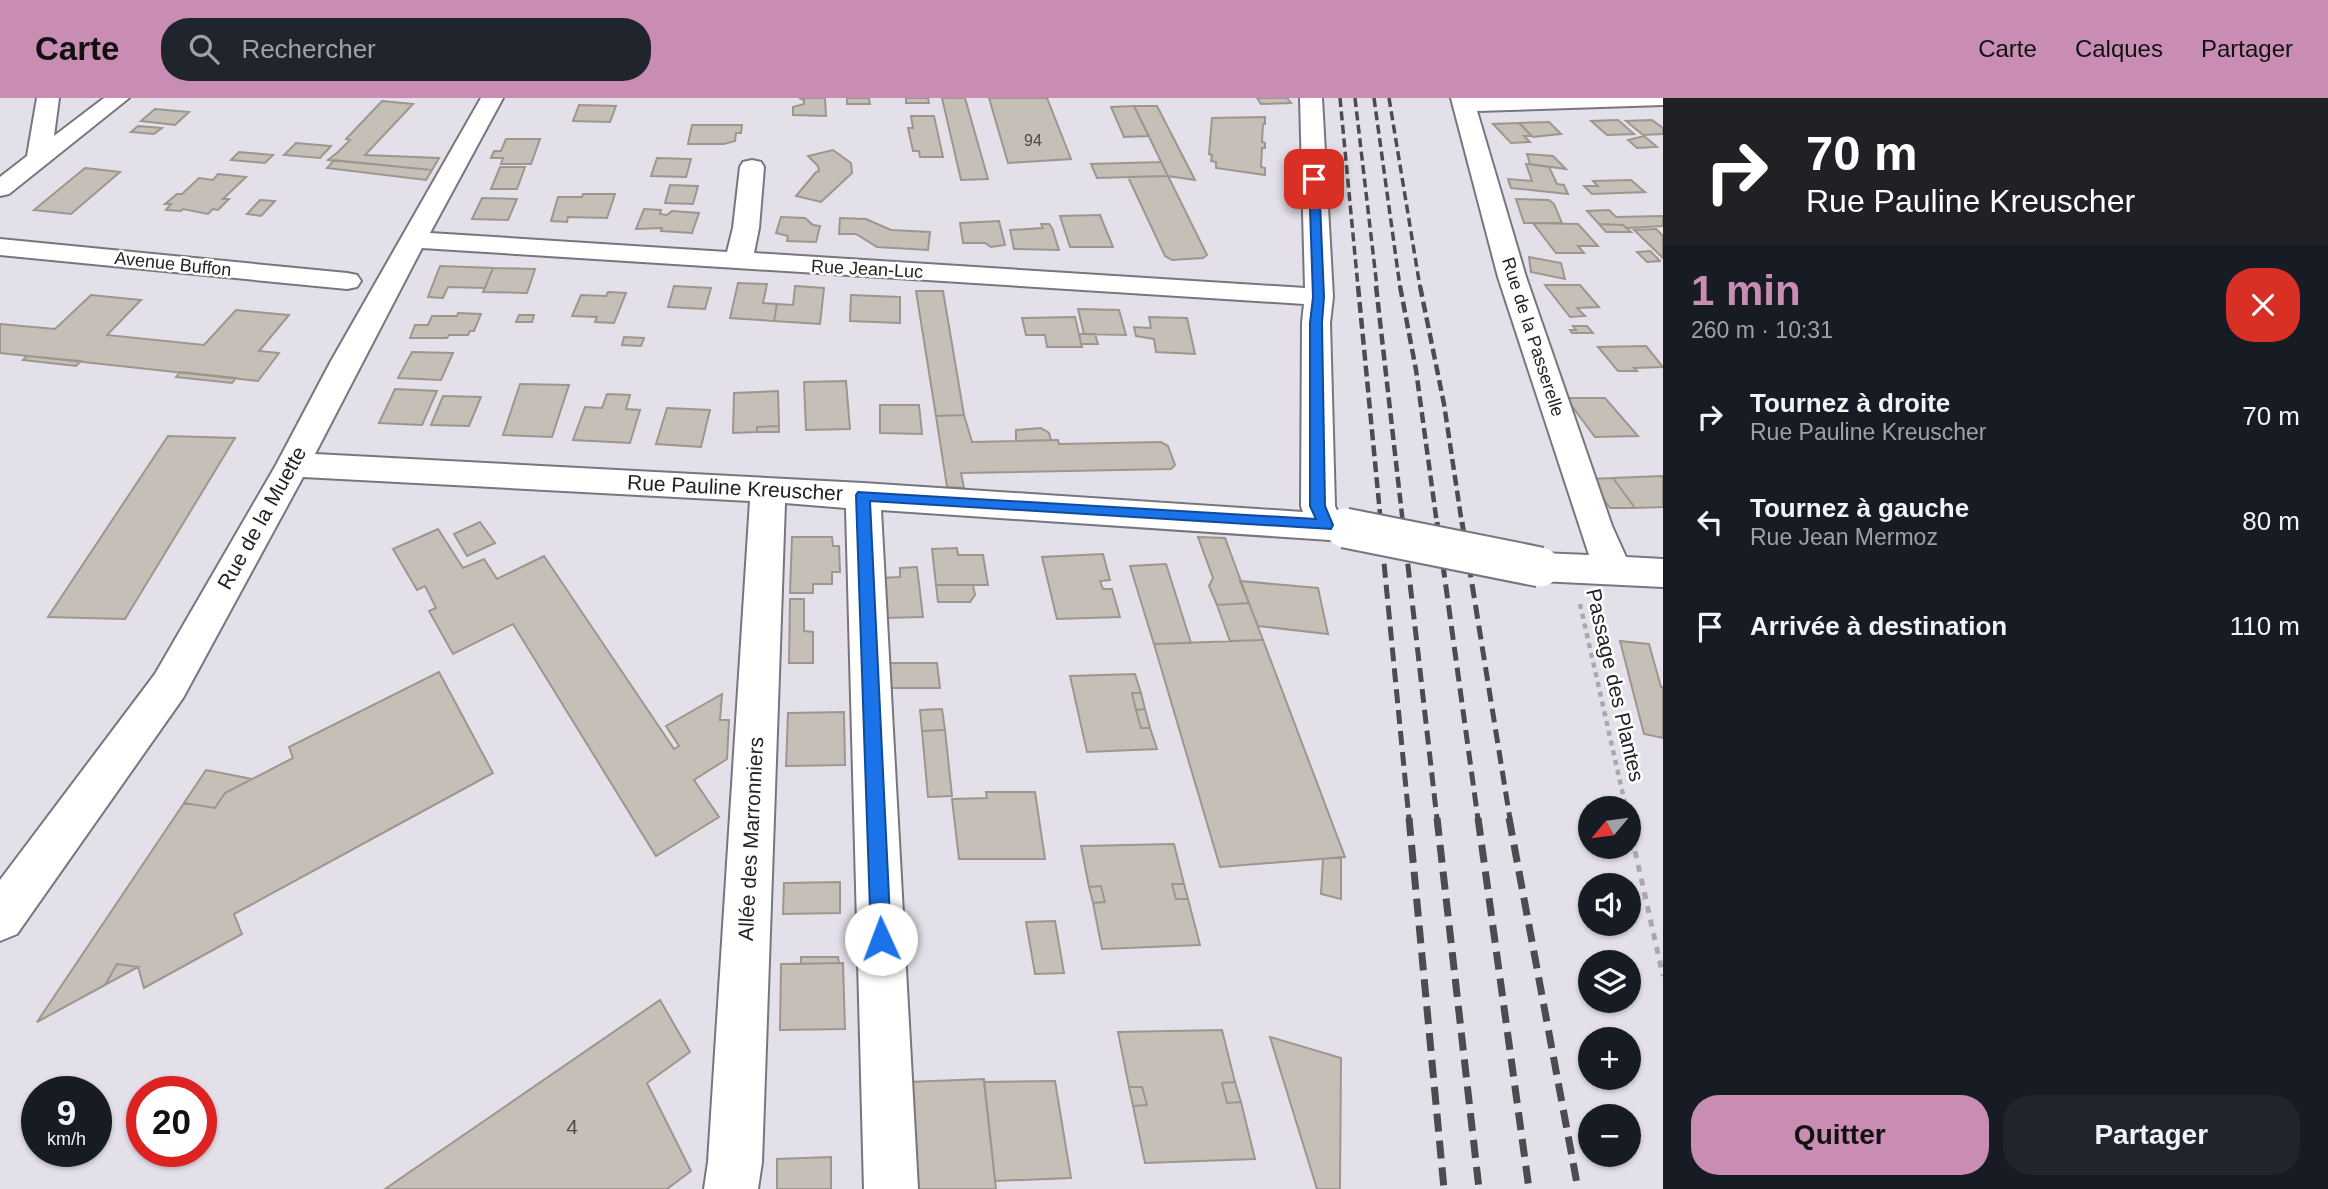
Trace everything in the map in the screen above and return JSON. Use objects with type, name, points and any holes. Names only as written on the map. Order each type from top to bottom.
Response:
[{"type":"street","points":[[39,158],[48,98]]},
{"type":"street","points":[[0,189],[118,98]]},
{"type":"street","name":"Rue de la Muette","points":[[0,918],[169,686],[293,465],[346,361],[492,98]]},
{"type":"street","points":[[1311,98],[1318,297],[1318,506],[1335,527]]},
{"type":"street","points":[[1463,102],[1663,98]]},
{"type":"street","name":"Rue de la Passerelle","points":[[1463,102],[1512,277],[1595,526],[1614,572]]},
{"type":"street","points":[[738,262],[746,228],[752,167]]},
{"type":"street","name":"Rue Jean-Luc","points":[[415,240],[1318,297]]},
{"type":"street","name":"Avenue Buffon","points":[[0,247],[346,281]]},
{"type":"street","name":"Rue Pauline Kreuscher","points":[[293,465],[768,489],[1335,527],[1556,568],[1663,573]]},
{"type":"street","name":"Allée des Marronniers","points":[[731,1189],[735,1162],[768,489]]},
{"type":"street","points":[[863,495],[891,1189]]},
{"type":"path","name":"Passage des Plantes","points":[[1556,568],[1622,796]]},
{"type":"path","points":[[1637,859],[1663,976]]},
{"type":"building","points":[[799,98],[825,98],[826,116],[793,115],[793,107],[804,104],[804,100]]},
{"type":"building","points":[[847,98],[869,98],[870,104],[847,104]]},
{"type":"building","points":[[906,98],[928,98],[929,103],[906,103]]},
{"type":"building","points":[[942,98],[965,98],[988,179],[961,180]]},
{"type":"building","points":[[989,98],[1047,98],[1071,159],[1008,163]]},
{"type":"building","points":[[1257,98],[1287,98],[1291,103],[1261,104]]},
{"type":"building","points":[[382,101],[413,104],[365,155],[439,158],[432,170],[328,160],[350,140],[346,139]]},
{"type":"building","points":[[579,105],[616,106],[610,122],[573,121]]},
{"type":"building","points":[[1134,106],[1149,136],[1124,137],[1111,107]]},
{"type":"building","points":[[1134,106],[1157,106],[1195,180],[1168,176]]},
{"type":"building","points":[[155,109],[189,112],[175,125],[141,121]]},
{"type":"building","points":[[911,116],[934,116],[943,157],[920,157],[919,151],[913,151],[908,128],[913,128]]},
{"type":"building","points":[[1265,117],[1262,142],[1265,143],[1265,148],[1262,148],[1261,167],[1265,168],[1265,175],[1216,168],[1216,162],[1211,161],[1212,155],[1209,154],[1212,118]]},
{"type":"building","points":[[1618,120],[1634,134],[1607,135],[1591,121]]},
{"type":"building","points":[[1652,120],[1663,128],[1663,134],[1643,135],[1626,121]]},
{"type":"building","points":[[1549,122],[1561,134],[1533,137],[1519,123]]},
{"type":"building","points":[[1519,123],[1532,136],[1524,136],[1530,142],[1511,143],[1493,124]]},
{"type":"building","points":[[692,125],[742,125],[741,133],[736,133],[735,141],[724,144],[688,144]]},
{"type":"building","points":[[138,126],[162,128],[154,134],[131,132]]},
{"type":"building","points":[[1644,136],[1657,147],[1637,148],[1628,140]]},
{"type":"building","points":[[506,139],[540,139],[531,164],[501,164],[503,158],[491,158],[494,151],[501,151]]},
{"type":"building","points":[[296,143],[331,146],[320,158],[284,155]]},
{"type":"building","points":[[833,150],[851,163],[852,173],[821,202],[796,196],[819,171],[818,166],[808,156]]},
{"type":"building","points":[[239,152],[273,155],[265,163],[231,160]]},
{"type":"building","points":[[1527,154],[1553,156],[1566,169],[1530,164]]},
{"type":"building","points":[[657,158],[691,159],[686,177],[651,176]]},
{"type":"building","points":[[334,160],[432,170],[426,180],[327,168]]},
{"type":"building","points":[[1161,162],[1168,176],[1097,178],[1091,164]]},
{"type":"building","points":[[1526,164],[1549,167],[1557,184],[1564,185],[1568,194],[1511,188],[1508,179],[1532,181]]},
{"type":"building","points":[[500,167],[525,167],[517,189],[491,189]]},
{"type":"building","points":[[85,168],[120,172],[71,214],[34,210]]},
{"type":"building","points":[[218,174],[246,177],[223,199],[229,199],[218,210],[213,209],[208,214],[183,209],[166,210],[171,204],[165,204],[177,194],[182,194],[199,178],[213,180]]},
{"type":"building","points":[[1168,176],[1207,255],[1203,258],[1172,260],[1165,256],[1128,177]]},
{"type":"building","points":[[1631,180],[1645,192],[1592,194],[1584,186],[1598,186],[1593,181]]},
{"type":"building","points":[[670,185],[698,186],[693,204],[665,203]]},
{"type":"building","points":[[583,194],[615,194],[607,218],[568,217],[567,222],[551,221],[558,197],[582,197]]},
{"type":"building","points":[[482,198],[517,199],[508,220],[472,219]]},
{"type":"building","points":[[1516,199],[1549,200],[1554,204],[1562,223],[1524,223]]},
{"type":"building","points":[[260,200],[275,201],[261,216],[247,214]]},
{"type":"building","points":[[644,209],[661,210],[660,214],[667,215],[672,211],[699,213],[692,233],[661,231],[662,228],[636,229]]},
{"type":"building","points":[[1609,210],[1616,217],[1663,216],[1663,226],[1626,228],[1623,225],[1599,224],[1587,211]]},
{"type":"building","points":[[1100,215],[1113,247],[1070,247],[1060,216]]},
{"type":"building","points":[[781,217],[805,218],[813,225],[820,226],[816,242],[787,241],[788,236],[776,233]]},
{"type":"building","points":[[840,218],[866,219],[891,230],[930,232],[928,250],[877,247],[856,234],[839,234]]},
{"type":"building","points":[[999,221],[1005,245],[991,247],[985,243],[963,243],[960,223]]},
{"type":"building","points":[[1533,223],[1578,224],[1598,246],[1578,246],[1584,253],[1556,253]]},
{"type":"building","points":[[1041,224],[1049,224],[1052,228],[1059,250],[1014,249],[1010,230],[1043,228]]},
{"type":"building","points":[[1599,224],[1623,225],[1631,232],[1606,232]]},
{"type":"building","points":[[1656,229],[1663,236],[1663,258],[1634,230]]},
{"type":"building","points":[[1650,251],[1661,261],[1647,262],[1637,252]]},
{"type":"building","points":[[1529,257],[1561,263],[1565,279],[1531,272]]},
{"type":"building","points":[[440,266],[493,268],[485,288],[448,287],[443,298],[428,297]]},
{"type":"building","points":[[493,268],[535,269],[527,293],[483,292]]},
{"type":"building","points":[[738,283],[767,284],[763,303],[777,304],[774,321],[730,318]]},
{"type":"building","points":[[1545,285],[1580,285],[1599,307],[1577,308],[1585,316],[1570,317]]},
{"type":"building","points":[[674,286],[711,288],[705,309],[668,307]]},
{"type":"building","points":[[795,286],[824,288],[820,324],[774,321],[777,304],[793,305]]},
{"type":"building","points":[[916,291],[943,291],[964,415],[936,416]]},
{"type":"building","points":[[608,292],[626,293],[614,323],[595,322],[597,317],[572,316],[581,295],[606,296]]},
{"type":"building","points":[[91,295],[141,300],[107,335],[204,345],[236,310],[289,315],[259,351],[279,353],[258,381],[0,353],[0,324],[55,329]]},
{"type":"building","points":[[851,295],[900,297],[900,323],[850,321]]},
{"type":"building","points":[[1078,309],[1119,310],[1126,335],[1084,334]]},
{"type":"building","points":[[458,313],[481,314],[474,331],[470,331],[468,335],[410,338],[415,325],[428,325],[432,316],[457,316]]},
{"type":"building","points":[[519,315],[534,315],[532,322],[516,322]]},
{"type":"building","points":[[1075,317],[1082,347],[1047,347],[1045,335],[1026,335],[1022,318]]},
{"type":"building","points":[[1149,317],[1187,318],[1195,354],[1156,352],[1154,339],[1136,336],[1134,327],[1151,328]]},
{"type":"building","points":[[1573,326],[1587,326],[1593,333],[1572,333],[1570,330],[1576,330]]},
{"type":"building","points":[[1079,334],[1095,334],[1098,344],[1081,344]]},
{"type":"building","points":[[624,337],[644,338],[641,346],[622,345]]},
{"type":"building","points":[[1646,346],[1663,367],[1618,371],[1598,347]]},
{"type":"building","points":[[412,352],[453,353],[441,380],[398,378]]},
{"type":"building","points":[[27,356],[81,361],[76,366],[23,360]]},
{"type":"building","points":[[180,372],[236,378],[232,383],[176,377]]},
{"type":"building","points":[[846,381],[850,429],[806,430],[804,382]]},
{"type":"building","points":[[520,384],[569,385],[552,437],[503,435]]},
{"type":"building","points":[[395,389],[437,391],[422,425],[379,423]]},
{"type":"building","points":[[778,391],[779,426],[757,427],[757,432],[733,433],[734,393]]},
{"type":"building","points":[[607,394],[630,395],[626,409],[640,410],[630,443],[573,440],[585,407],[602,408]]},
{"type":"building","points":[[443,396],[481,397],[469,426],[431,425]]},
{"type":"building","points":[[1566,398],[1605,398],[1638,436],[1595,437]]},
{"type":"building","points":[[880,405],[919,405],[922,434],[880,433]]},
{"type":"building","points":[[667,408],[710,410],[701,447],[656,444]]},
{"type":"building","points":[[964,415],[972,442],[1161,442],[1168,446],[1175,465],[1171,469],[961,473],[964,488],[947,487],[936,416]]},
{"type":"building","points":[[779,426],[779,432],[757,432],[757,427]]},
{"type":"building","points":[[1041,428],[1049,433],[1051,440],[1016,441],[1016,430]]},
{"type":"building","points":[[168,436],[235,438],[125,619],[48,617]]},
{"type":"building","points":[[1663,476],[1663,507],[1635,508],[1613,478]]},
{"type":"building","points":[[1613,478],[1635,508],[1610,508],[1589,479]]},
{"type":"building","points":[[480,522],[495,543],[467,556],[454,534]]},
{"type":"building","points":[[438,529],[463,568],[484,559],[497,579],[544,556],[674,749],[679,746],[666,726],[722,694],[720,720],[729,720],[727,759],[694,780],[719,817],[656,856],[513,624],[453,654],[429,611],[436,608],[425,586],[417,590],[393,549]]},
{"type":"building","points":[[792,537],[832,537],[833,546],[839,546],[840,572],[832,572],[832,584],[813,584],[813,593],[790,593]]},
{"type":"building","points":[[1198,537],[1225,538],[1249,603],[1217,605],[1209,586],[1213,578]]},
{"type":"building","points":[[957,548],[958,555],[983,555],[988,585],[936,585],[932,549]]},
{"type":"building","points":[[1103,554],[1110,580],[1100,581],[1103,589],[1112,589],[1120,617],[1057,619],[1042,557]]},
{"type":"building","points":[[1166,564],[1191,643],[1154,644],[1130,566]]},
{"type":"building","points":[[917,567],[923,617],[883,618],[879,578],[900,577],[900,568]]},
{"type":"building","points":[[1240,581],[1318,588],[1328,634],[1258,626]]},
{"type":"building","points":[[936,585],[973,585],[975,595],[970,602],[938,602]]},
{"type":"building","points":[[790,599],[804,599],[804,631],[813,632],[813,663],[789,663]]},
{"type":"building","points":[[1249,603],[1263,640],[1230,641],[1217,605]]},
{"type":"building","points":[[1263,640],[1345,857],[1220,867],[1154,644]]},
{"type":"building","points":[[1620,641],[1649,644],[1663,687],[1663,738],[1644,734]]},
{"type":"building","points":[[885,663],[937,663],[940,688],[886,688]]},
{"type":"building","points":[[439,672],[493,773],[234,914],[242,934],[144,988],[138,967],[117,964],[105,985],[37,1022],[184,803],[215,808],[225,793],[293,758],[289,747]]},
{"type":"building","points":[[1135,674],[1141,693],[1132,693],[1141,728],[1150,728],[1157,749],[1087,752],[1070,676]]},
{"type":"building","points":[[1132,693],[1141,693],[1145,709],[1136,710]]},
{"type":"building","points":[[942,709],[945,730],[922,731],[920,710]]},
{"type":"building","points":[[1145,709],[1150,728],[1141,728],[1136,710]]},
{"type":"building","points":[[844,712],[845,765],[786,766],[788,713]]},
{"type":"building","points":[[945,730],[952,796],[928,797],[922,731]]},
{"type":"building","points":[[206,770],[252,779],[225,793],[215,808],[184,803]]},
{"type":"building","points":[[986,792],[1035,792],[1045,859],[959,859],[952,799],[987,798]]},
{"type":"building","points":[[1174,844],[1184,884],[1172,884],[1176,899],[1188,899],[1200,945],[1102,949],[1093,903],[1105,902],[1101,886],[1089,887],[1081,846]]},
{"type":"building","points":[[1341,857],[1341,899],[1321,894],[1323,859]]},
{"type":"building","points":[[840,882],[840,913],[783,914],[784,883]]},
{"type":"building","points":[[1172,884],[1184,884],[1188,899],[1176,899]]},
{"type":"building","points":[[1101,886],[1105,902],[1093,903],[1089,887]]},
{"type":"building","points":[[1055,921],[1064,973],[1035,974],[1026,922]]},
{"type":"building","points":[[801,957],[838,957],[839,963],[801,964]]},
{"type":"building","points":[[843,963],[845,1029],[780,1030],[781,964]]},
{"type":"building","points":[[117,964],[138,967],[105,985]]},
{"type":"building","points":[[660,1000],[690,1052],[647,1083],[691,1171],[667,1189],[385,1189]]},
{"type":"building","points":[[1222,1030],[1235,1082],[1222,1083],[1227,1103],[1241,1102],[1255,1159],[1145,1163],[1133,1106],[1147,1105],[1142,1087],[1129,1087],[1118,1032]]},
{"type":"building","points":[[1270,1037],[1341,1058],[1340,1189],[1317,1189]]},
{"type":"building","points":[[984,1079],[996,1189],[915,1189],[908,1082]]},
{"type":"building","points":[[1055,1081],[1071,1178],[995,1181],[984,1082]]},
{"type":"building","points":[[1235,1082],[1241,1102],[1227,1103],[1222,1083]]},
{"type":"building","points":[[1129,1087],[1142,1087],[1147,1105],[1133,1106]]},
{"type":"building","points":[[831,1157],[831,1189],[777,1189],[777,1159]]},
{"type":"railway","points":[[1340,98],[1358,287]]},
{"type":"railway","points":[[1355,98],[1377,287]]},
{"type":"railway","points":[[1374,98],[1400,287]]},
{"type":"railway","points":[[1389,98],[1420,287]]},
{"type":"railway","points":[[1358,286],[1381,524]]},
{"type":"railway","points":[[1376,286],[1403,524]]},
{"type":"railway","points":[[1400,286],[1416,370],[1437,524]]},
{"type":"railway","points":[[1420,286],[1444,404],[1462,524]]},
{"type":"railway","points":[[1380,522],[1409,819]]},
{"type":"railway","points":[[1403,522],[1437,819]]},
{"type":"railway","points":[[1437,522],[1478,819]]},
{"type":"railway","points":[[1462,522],[1510,819]]},
{"type":"railway","points":[[1409,818],[1444,1189]]},
{"type":"railway","points":[[1437,818],[1479,1189]]},
{"type":"railway","points":[[1478,818],[1529,1189]]},
{"type":"railway","points":[[1509,818],[1578,1189]]},
{"type":"route","points":[[881,939],[863,495],[1326,525],[1318,506],[1318,297],[1314,179]]}]
